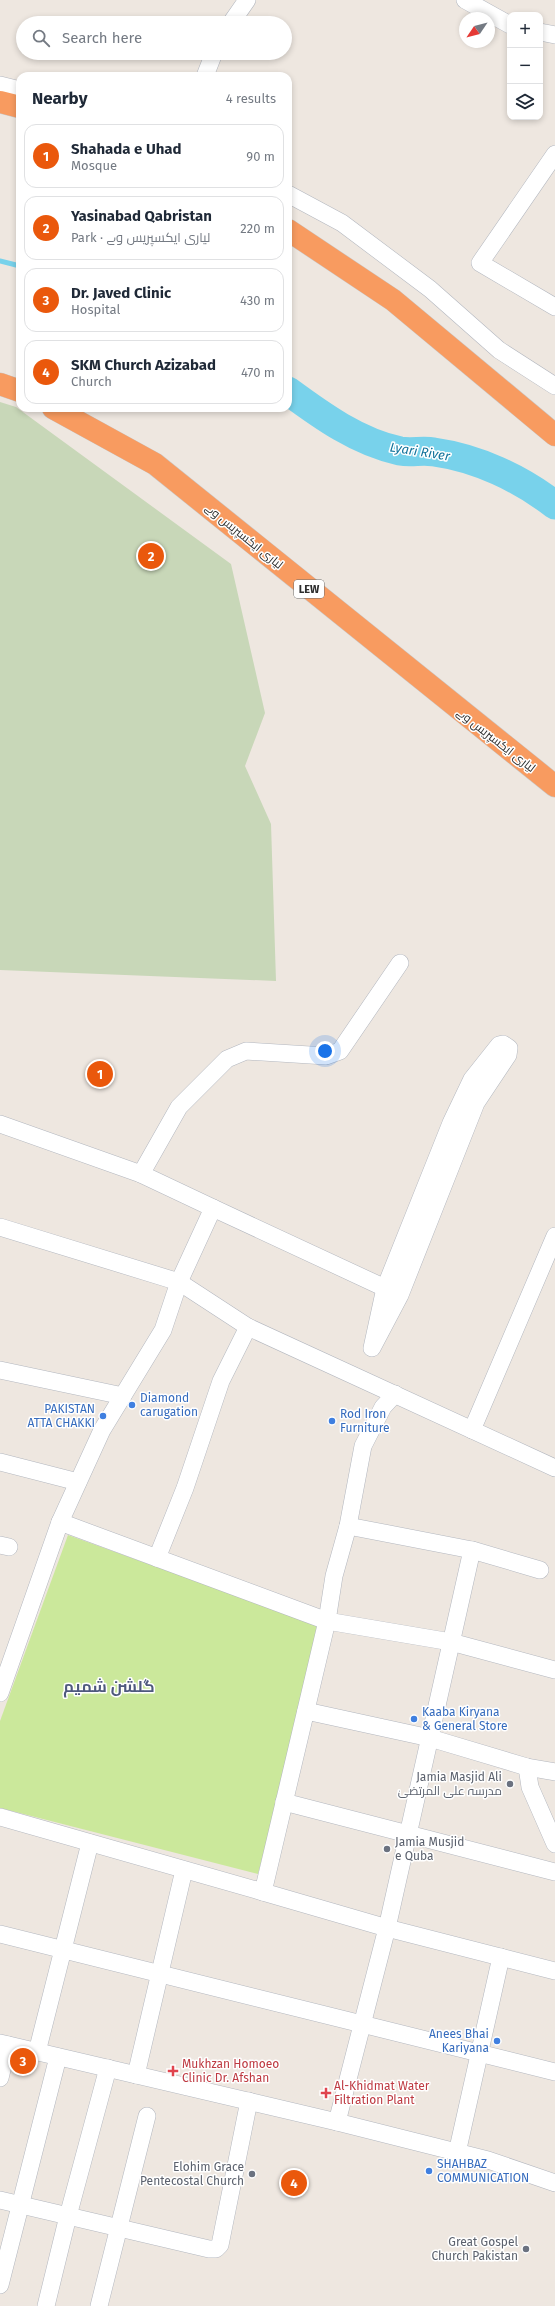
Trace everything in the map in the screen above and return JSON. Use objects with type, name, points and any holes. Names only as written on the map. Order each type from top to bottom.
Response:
[{"type":"highway","points":[[0,102],[16,106]]},
{"type":"highway","points":[[292,233],[393,300],[459,353],[555,436]]},
{"type":"highway","points":[[0,384],[16,390]]},
{"type":"highway","name":"لیاری ایکسپریس وے","points":[[60,412],[155,464],[555,786]]},
{"type":"street","points":[[236,16],[247,0]]},
{"type":"street","points":[[467,0],[507,23]]},
{"type":"street","points":[[543,33],[555,35]]},
{"type":"street","points":[[207,72],[211,60]]},
{"type":"street","points":[[0,85],[16,89]]},
{"type":"street","points":[[555,154],[480,263],[555,307]]},
{"type":"street","points":[[292,196],[342,223],[430,289],[499,350],[555,386]]},
{"type":"street","points":[[141,1174],[179,1107],[227,1059],[246,1051],[326,1056],[340,1051],[400,963]]},
{"type":"street","points":[[499,1045],[506,1045],[509,1048],[508,1055],[476,1103],[400,1295],[372,1348],[385,1288],[461,1101],[472,1079],[499,1045]]},
{"type":"street","points":[[0,1124],[141,1174],[385,1288]]},
{"type":"street","points":[[0,1693],[60,1522],[102,1430],[163,1330],[179,1282],[213,1208]]},
{"type":"street","points":[[0,1227],[179,1282],[248,1327],[555,1468]]},
{"type":"street","points":[[472,1430],[555,1236]]},
{"type":"street","points":[[157,1558],[185,1488],[221,1381],[248,1327]]},
{"type":"street","points":[[0,1370],[123,1396]]},
{"type":"street","points":[[263,1892],[327,1621],[334,1576],[348,1526],[363,1446],[383,1406],[395,1394]]},
{"type":"street","points":[[0,1462],[78,1482]]},
{"type":"street","points":[[60,1522],[327,1621],[451,1642],[555,1670]]},
{"type":"street","points":[[348,1526],[472,1550],[540,1570]]},
{"type":"street","points":[[337,2122],[387,1928],[472,1550]]},
{"type":"street","points":[[306,1711],[430,1738],[527,1767],[555,1772]]},
{"type":"street","points":[[527,1767],[530,1786],[555,1844]]},
{"type":"street","points":[[284,1802],[409,1832],[555,1872]]},
{"type":"street","points":[[0,1817],[387,1928],[555,1971]]},
{"type":"street","points":[[37,2052],[90,1843]]},
{"type":"street","points":[[136,2075],[184,1870]]},
{"type":"street","points":[[0,1934],[555,2072]]},
{"type":"street","points":[[457,2153],[478,2053],[501,1957]]},
{"type":"street","points":[[0,2078],[4,2044],[337,2122],[488,2160],[555,2182]]},
{"type":"street","points":[[0,2285],[19,2204],[58,2057]]},
{"type":"street","points":[[46,2306],[68,2216],[108,2068]]},
{"type":"street","points":[[0,2200],[209,2249],[216,2249],[220,2245],[248,2101]]},
{"type":"street","points":[[99,2306],[120,2228],[147,2116]]},
{"type":"green space","points":[[0,402],[16,407],[16,412],[23,412],[231,564],[265,713],[245,766],[271,824],[276,981],[0,970]]},
{"type":"green space","points":[[68,1535],[323,1627],[258,1874],[0,1808],[0,1721]]},
{"type":"waterway","points":[[0,261],[16,265]]},
{"type":"waterway","name":"Lyari River","points":[[292,394],[327,419],[355,435],[385,447],[400,451],[434,452],[482,464],[513,478],[542,495],[555,505]]},
{"type":"place","name":"Yasinabad Qabristan","points":[[151,556]]},
{"type":"place","name":"Shahada e Uhad","points":[[100,1074]]},
{"type":"place","name":"Diamond carugation","points":[[132,1405]]},
{"type":"place","name":"PAKISTAN ATTA CHAKKI","points":[[103,1416]]},
{"type":"place","name":"Rod Iron Furniture","points":[[332,1421]]},
{"type":"place","name":"Kaaba Kiryana & General Store","points":[[414,1719]]},
{"type":"place","name":"Jamia Masjid Ali مدرسہ علی المرتضیٰ","points":[[510,1784]]},
{"type":"place","name":"Jamia Musjid e Quba","points":[[387,1849]]},
{"type":"place","name":"Anees Bhai Kariyana","points":[[497,2041]]},
{"type":"place","name":"Dr. Javed Clinic","points":[[23,2061]]},
{"type":"place","name":"Mukhzan Homoeo Clinic Dr. Afshan","points":[[173,2071]]},
{"type":"place","name":"Al-Khidmat Water Filtration Plant","points":[[326,2093]]},
{"type":"place","name":"SHAHBAZ COMMUNICATION","points":[[429,2171]]},
{"type":"place","name":"Elohim Grace Pentecostal Church","points":[[252,2174]]},
{"type":"place","name":"SKM Church Azizabad","points":[[294,2183]]},
{"type":"place","name":"Great Gospel Church Pakistan","points":[[526,2249]]},
{"type":"district","name":"گلشن شمیم","points":[[109,1686]]}]
